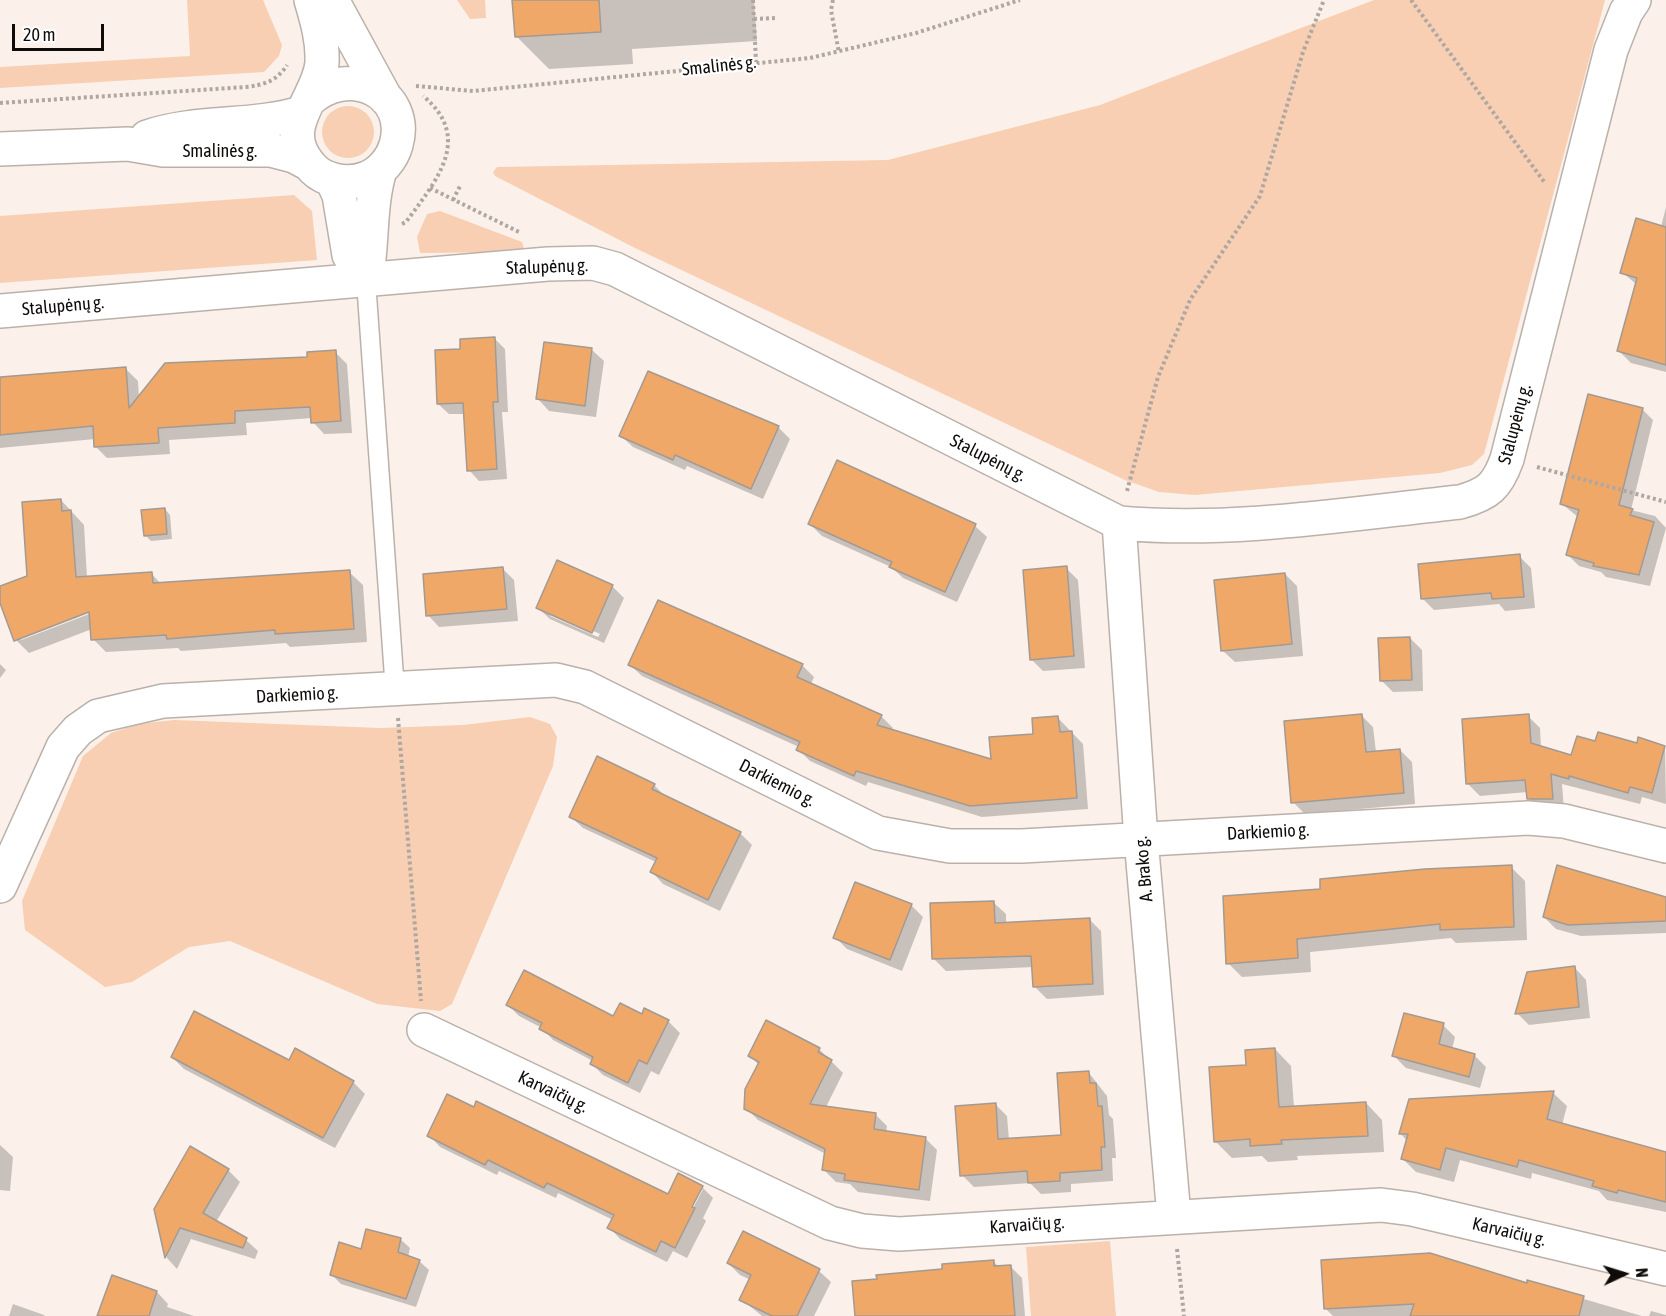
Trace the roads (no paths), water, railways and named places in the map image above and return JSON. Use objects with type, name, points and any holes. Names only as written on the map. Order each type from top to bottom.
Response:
[{"type":"street","points":[[311,0],[321,42],[322,63],[317,81],[305,107],[297,140],[339,195],[349,255],[366,281]]},
{"type":"street","points":[[320,172],[357,181],[380,170],[391,158],[397,143],[398,127],[394,112],[398,92],[332,0]]},
{"type":"street","name":"Stalupėnų g.","points":[[0,311],[593,263],[615,270],[1119,522],[1182,527],[1271,521],[1460,502],[1483,496],[1500,479],[1507,459],[1611,50],[1626,12],[1634,0]]},
{"type":"street","points":[[305,107],[330,85],[345,82],[398,92]]},
{"type":"street","name":"Smalinės g.","points":[[128,144],[160,132],[275,120],[305,107]]},
{"type":"street","name":"Smalinės g.","points":[[0,149],[128,144],[163,150],[271,150],[294,156],[320,172]]},
{"type":"street","points":[[366,281],[371,253],[373,197],[380,170]]},
{"type":"street","name":"A. Brako g.","points":[[1119,522],[1142,839],[1174,1216]]},
{"type":"street","name":"Darkiemio g.","points":[[0,886],[63,747],[78,730],[98,716],[164,701],[395,691],[556,680],[585,687],[878,834],[950,846],[1022,846],[1528,818],[1564,821],[1666,846]]},
{"type":"street","name":"Karvaičių g.","points":[[424,1030],[830,1222],[862,1231],[899,1234],[1382,1205],[1412,1209],[1666,1269]]},
{"type":"lane","points":[[366,281],[395,691]]}]
